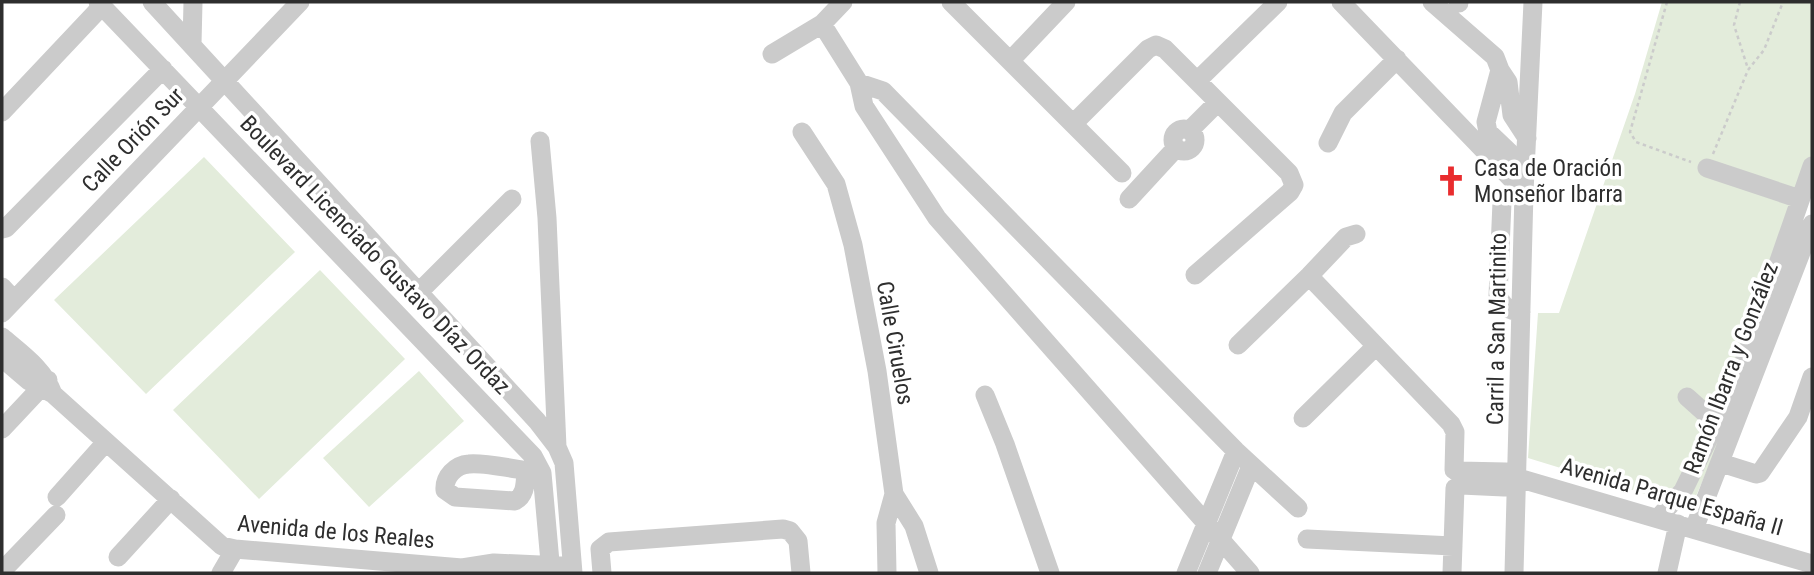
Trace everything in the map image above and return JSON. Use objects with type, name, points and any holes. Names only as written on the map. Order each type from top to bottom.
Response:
[{"type":"street","name":"Boulevard Licenciado Gustavo Díaz Ordaz","points":[[152,2],[537,421],[557,447],[564,463],[573,570]]},
{"type":"street","points":[[192,44],[193,2]]},
{"type":"street","points":[[772,54],[822,24],[843,2]]},
{"type":"street","points":[[951,2],[1122,173]]},
{"type":"street","points":[[1010,61],[1066,2]]},
{"type":"street","points":[[1197,81],[1278,2]]},
{"type":"street","points":[[1340,2],[1524,192]]},
{"type":"street","points":[[1432,2],[1495,57],[1508,82],[1511,115],[1527,138]]},
{"type":"street","points":[[1459,2],[1461,26]]},
{"type":"street","name":"Carril a San Martinito","points":[[1514,573],[1524,192],[1533,2]]},
{"type":"street","name":"Boulevard Licenciado Gustavo Díaz Ordaz","points":[[100,4],[533,456],[551,570]]},
{"type":"street","points":[[2,112],[100,4]]},
{"type":"street","name":"Calle Orión Sur","points":[[5,303],[200,106],[293,4]]},
{"type":"street","points":[[822,24],[859,83],[864,106],[937,218],[1250,573]]},
{"type":"street","points":[[1073,124],[1148,49],[1156,45],[1165,48],[1289,173],[1294,185],[1290,192],[1195,275]]},
{"type":"street","points":[[1328,143],[1343,113],[1397,59]]},
{"type":"street","points":[[2,229],[6,228],[163,69]]},
{"type":"street","points":[[1500,70],[1486,122],[1488,132],[1526,168]]},
{"type":"street","points":[[859,83],[883,91],[1236,451],[1298,508]]},
{"type":"street","points":[[1129,200],[1176,148],[1187,151],[1193,147],[1195,136],[1190,130],[1218,102]]},
{"type":"street","points":[[1489,112],[1511,115]]},
{"type":"street","name":"Calle Ciruelos","points":[[802,132],[836,184],[853,245],[877,371],[894,494],[886,523],[887,573]]},
{"type":"street","points":[[540,141],[547,218],[557,447]]},
{"type":"street","points":[[1658,518],[1683,491],[1709,428],[1739,376],[1812,166]]},
{"type":"street","points":[[1707,168],[1800,199]]},
{"type":"street","points":[[419,292],[512,199]]},
{"type":"street","points":[[1502,202],[1499,296],[1510,311],[1521,312]]},
{"type":"street","name":"Ramón Ibarra y González","points":[[1667,573],[1686,527],[1721,463],[1812,224]]},
{"type":"street","points":[[1238,345],[1310,276],[1346,237],[1356,234]]},
{"type":"street","points":[[381,297],[403,275]]},
{"type":"street","points":[[1310,276],[1451,424],[1455,432],[1457,478],[1452,573]]},
{"type":"street","name":"Avenida de los Reales","points":[[2,337],[47,388],[222,546],[468,571],[494,568],[573,570]]},
{"type":"street","points":[[1303,418],[1376,346]]},
{"type":"street","name":"Avenida de los Reales","points":[[2,358],[47,388]]},
{"type":"street","points":[[1721,463],[1759,473],[1798,417],[1812,377]]},
{"type":"street","points":[[2,429],[47,388]]},
{"type":"street","points":[[985,395],[1050,573]]},
{"type":"street","points":[[1687,397],[1709,428]]},
{"type":"street","points":[[2,571],[106,442]]},
{"type":"street","points":[[1186,573],[1236,451]]},
{"type":"street","points":[[1207,573],[1251,466]]},
{"type":"street","name":"Avenida Parque España II","points":[[1457,478],[1506,472],[1518,478],[1812,564]]},
{"type":"street","points":[[894,494],[914,526],[929,573]]},
{"type":"street","points":[[112,566],[171,499]]},
{"type":"street","points":[[602,573],[600,549],[609,542],[783,530],[795,535],[801,573]]},
{"type":"street","points":[[1307,539],[1453,546]]},
{"type":"street","points":[[221,573],[235,549]]},
{"type":"path","points":[[1667,2],[1630,132],[1632,138],[1641,145],[1707,168],[1748,70],[1764,50],[1783,2]]},
{"type":"path","points":[[1740,2],[1734,25],[1748,70]]},
{"type":"green space","points":[[1662,2],[1812,2],[1812,183],[1738,398],[1691,508],[1528,458],[1538,313],[1559,313],[1635,94]]},
{"type":"green space","points":[[204,157],[295,252],[146,394],[54,300]]},
{"type":"green space","points":[[320,270],[405,359],[259,499],[173,410]]},
{"type":"green space","points":[[419,371],[464,421],[369,507],[323,458]]},
{"type":"place","name":"Casa de Oración Monseñor Ibarra","points":[[1451,181]]}]
